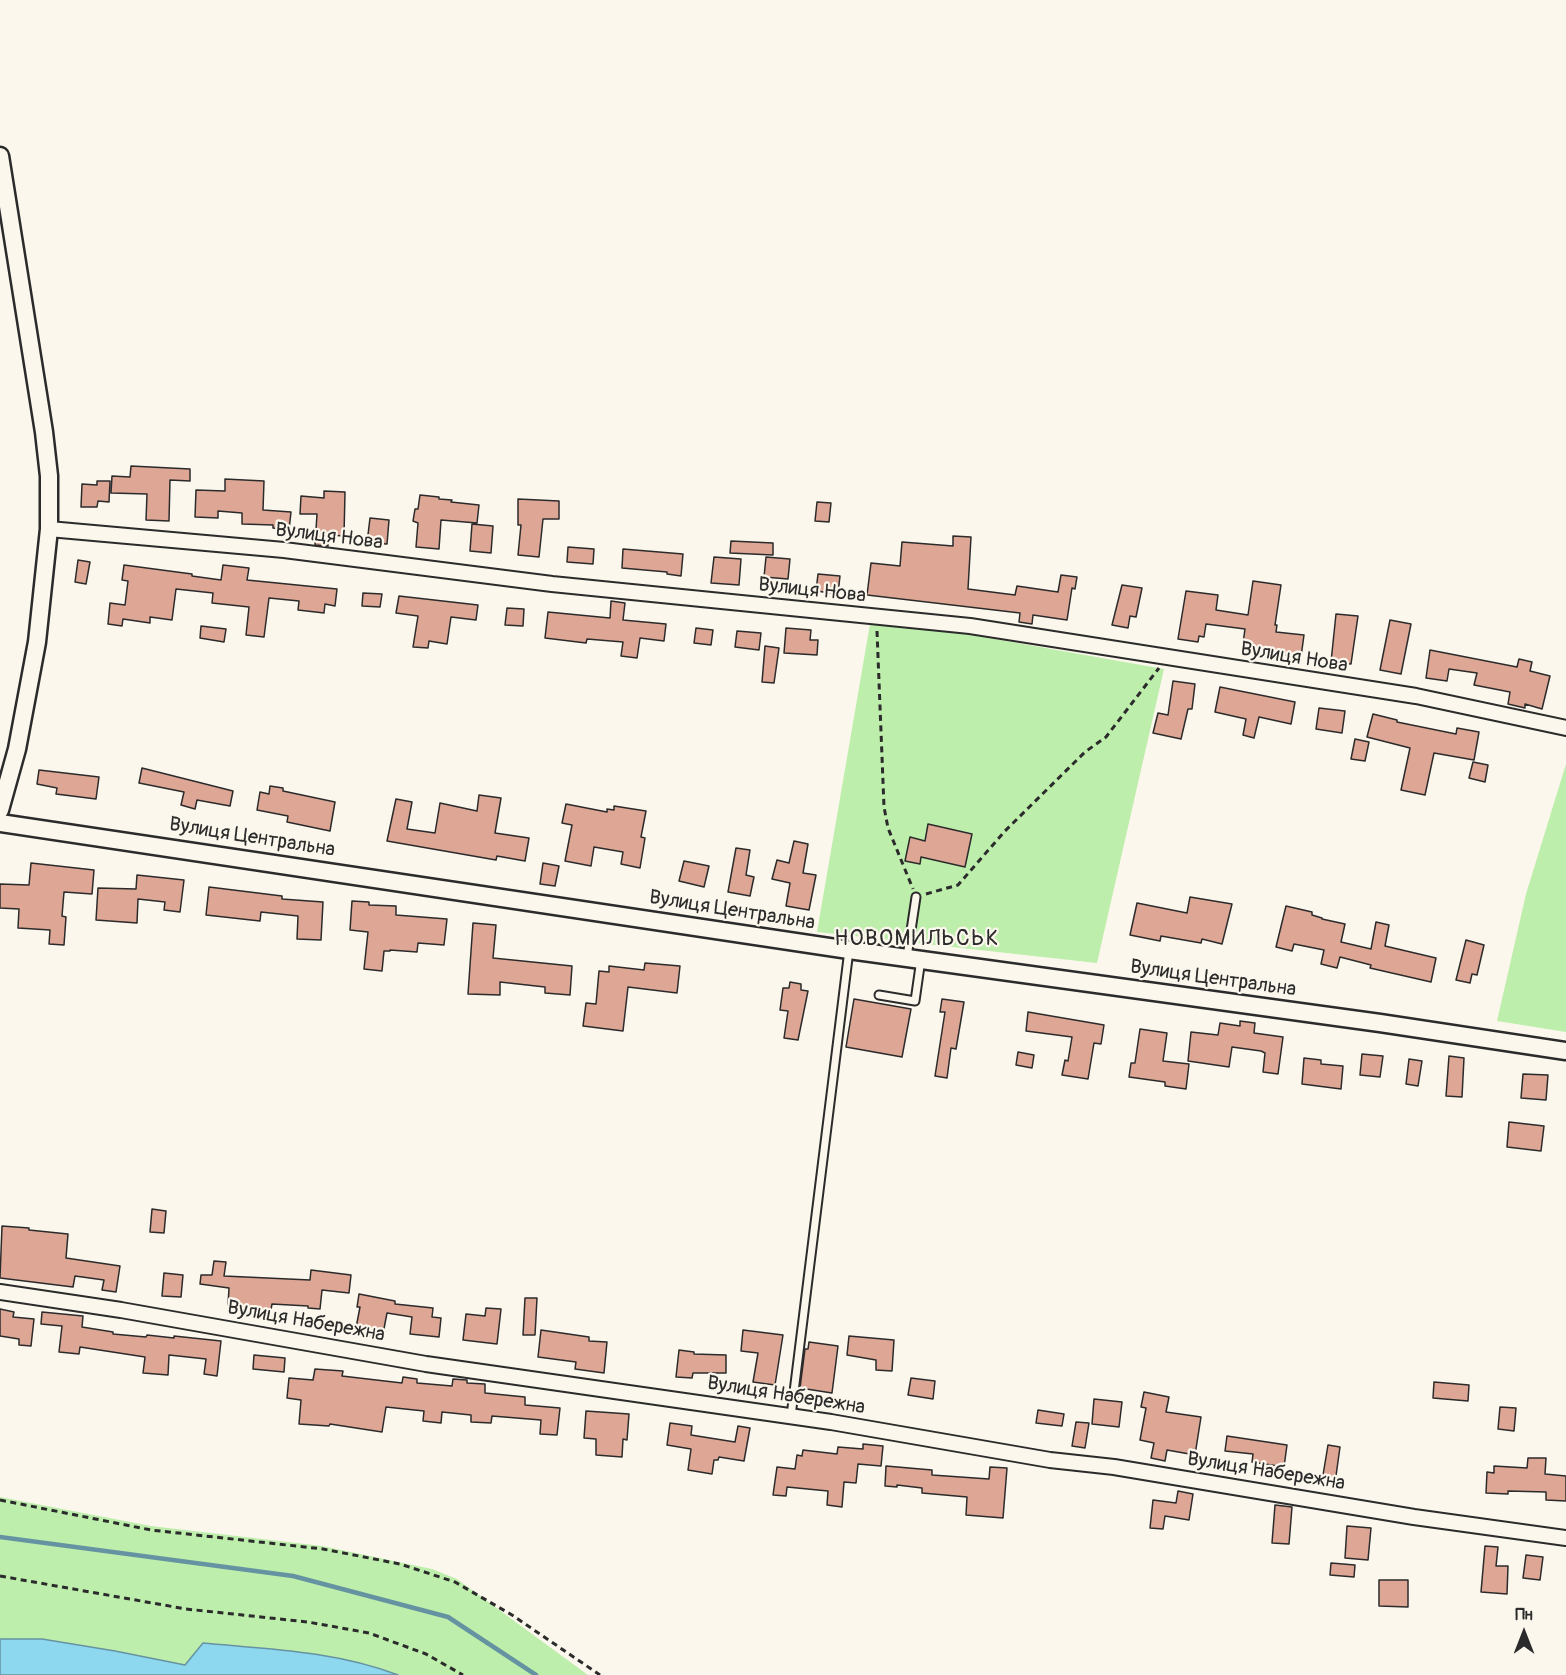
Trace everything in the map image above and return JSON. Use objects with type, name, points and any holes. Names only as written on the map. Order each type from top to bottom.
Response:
[{"type":"street","points":[[0,156],[49,476],[49,529],[35,653],[17,750],[0,810]]},
{"type":"street","name":"Вулиця Нова","points":[[49,529],[285,550],[552,584],[970,626],[1416,696],[1566,728]]},
{"type":"street","name":"Вулиця Центральна","points":[[0,823],[849,950],[1380,1023],[1566,1052]]},
{"type":"street","name":"Вулиця Набережна","points":[[0,1292],[122,1310],[426,1364],[791,1416],[1050,1460],[1114,1467],[1413,1517],[1566,1538]]},
{"type":"lane","points":[[879,995],[915,1001],[916,897]]},
{"type":"lane","points":[[791,1416],[849,950]]},
{"type":"path","points":[[877,617],[884,807],[888,828],[916,897],[958,885],[1005,831],[1085,752],[1106,737],[1167,657]]},
{"type":"path","points":[[0,1500],[151,1530],[323,1549],[400,1564],[455,1582],[512,1616],[600,1675]]},
{"type":"path","points":[[0,1576],[186,1609],[308,1622],[369,1633],[426,1654],[463,1675]]},
{"type":"green space","points":[[870,624],[961,633],[1164,669],[1097,963],[817,932]]},
{"type":"green space","points":[[1566,764],[1566,1032],[1497,1021],[1526,894]]},
{"type":"green space","points":[[0,1497],[151,1526],[322,1546],[432,1569],[457,1579],[588,1675],[398,1675],[380,1668],[185,1665],[42,1639],[0,1639]]},
{"type":"water","points":[[0,1639],[42,1639],[185,1665],[203,1643],[252,1647],[326,1656],[398,1675],[0,1675]]},
{"type":"building","points":[[131,466],[190,469],[190,481],[170,480],[169,521],[146,520],[147,494],[111,493],[112,476],[130,477]]},
{"type":"building","points":[[225,479],[264,481],[263,510],[291,512],[289,530],[273,528],[273,525],[242,524],[242,513],[218,511],[218,518],[195,517],[196,490],[225,491]]},
{"type":"building","points":[[97,481],[110,481],[109,502],[98,501],[97,507],[81,507],[82,484],[97,485]]},
{"type":"building","points":[[324,491],[345,492],[344,536],[329,535],[328,546],[315,545],[317,514],[300,514],[301,496],[324,498]]},
{"type":"building","points":[[420,495],[479,505],[477,523],[441,520],[439,549],[416,547],[418,523],[413,521]]},
{"type":"building","points":[[518,499],[559,501],[559,519],[543,519],[539,557],[518,555],[521,525],[518,525]]},
{"type":"building","points":[[817,502],[831,503],[829,522],[815,521]]},
{"type":"building","points":[[370,518],[389,520],[387,544],[367,543]]},
{"type":"building","points":[[472,524],[493,526],[491,553],[470,551]]},
{"type":"building","points":[[953,536],[971,537],[968,589],[1015,595],[1017,586],[1058,592],[1061,575],[1077,577],[1075,589],[1072,588],[1067,620],[1033,615],[1032,624],[1019,622],[1020,613],[867,595],[871,563],[900,566],[902,542],[953,546]]},
{"type":"building","points":[[731,541],[773,543],[773,555],[730,553]]},
{"type":"building","points":[[568,547],[594,549],[593,564],[567,562]]},
{"type":"building","points":[[623,549],[683,554],[681,576],[667,574],[667,572],[622,568]]},
{"type":"building","points":[[714,557],[741,559],[739,585],[711,583]]},
{"type":"building","points":[[766,557],[790,559],[788,579],[764,577]]},
{"type":"building","points":[[78,560],[90,562],[86,584],[75,582]]},
{"type":"building","points":[[124,565],[221,580],[223,565],[249,568],[247,580],[337,589],[335,606],[325,604],[324,613],[298,610],[299,601],[269,598],[264,637],[246,635],[249,607],[212,603],[213,593],[176,589],[172,620],[150,617],[150,623],[123,619],[122,626],[108,624],[110,603],[125,605],[128,581],[122,580]]},
{"type":"building","points":[[818,574],[840,576],[838,594],[816,591]]},
{"type":"building","points":[[1253,581],[1281,585],[1276,632],[1304,635],[1301,657],[1242,650],[1245,629],[1206,624],[1204,637],[1199,636],[1198,642],[1178,639],[1186,591],[1218,595],[1216,610],[1248,615]]},
{"type":"building","points":[[1122,585],[1142,588],[1136,617],[1130,616],[1128,628],[1112,625]]},
{"type":"building","points":[[363,593],[382,594],[380,607],[362,606]]},
{"type":"building","points":[[399,596],[478,605],[476,620],[451,617],[447,644],[429,641],[428,648],[413,647],[418,616],[396,613]]},
{"type":"building","points":[[611,601],[625,603],[623,620],[666,624],[664,641],[640,638],[637,658],[621,656],[623,642],[587,639],[586,643],[545,638],[548,612],[610,618]]},
{"type":"building","points":[[507,608],[524,609],[523,626],[505,625]]},
{"type":"building","points":[[1336,614],[1358,616],[1351,664],[1331,662]]},
{"type":"building","points":[[1390,620],[1411,624],[1401,674],[1380,670]]},
{"type":"building","points":[[201,626],[226,629],[224,642],[200,638]]},
{"type":"building","points":[[696,628],[713,630],[711,645],[694,643]]},
{"type":"building","points":[[786,628],[811,630],[810,640],[818,640],[817,655],[784,653]]},
{"type":"building","points":[[737,631],[761,633],[759,650],[735,647]]},
{"type":"building","points":[[765,646],[779,648],[774,683],[762,682]]},
{"type":"building","points":[[1430,650],[1517,667],[1519,659],[1532,662],[1530,671],[1550,676],[1542,709],[1525,704],[1525,708],[1508,704],[1510,692],[1474,685],[1477,673],[1449,669],[1447,681],[1426,678]]},
{"type":"building","points":[[1173,681],[1195,684],[1192,709],[1188,709],[1181,739],[1153,733],[1158,713],[1168,715]]},
{"type":"building","points":[[1220,687],[1295,702],[1291,724],[1259,717],[1254,738],[1243,735],[1246,719],[1215,712]]},
{"type":"building","points":[[1319,708],[1345,711],[1342,733],[1316,729]]},
{"type":"building","points":[[1373,714],[1397,720],[1397,722],[1456,734],[1457,728],[1479,732],[1474,760],[1434,753],[1425,795],[1401,790],[1410,748],[1367,737]]},
{"type":"building","points":[[1355,739],[1369,742],[1365,761],[1351,759]]},
{"type":"building","points":[[1473,762],[1488,765],[1485,782],[1469,778]]},
{"type":"building","points":[[142,768],[233,791],[230,806],[197,800],[195,809],[181,805],[184,792],[139,783]]},
{"type":"building","points":[[39,770],[99,777],[96,799],[56,794],[57,788],[37,784]]},
{"type":"building","points":[[270,786],[335,802],[330,831],[287,822],[288,816],[257,810],[260,792],[269,794]]},
{"type":"building","points":[[479,795],[501,798],[495,833],[529,838],[525,861],[497,856],[496,860],[387,841],[396,799],[412,802],[407,829],[435,833],[440,803],[477,811]]},
{"type":"building","points":[[566,804],[607,812],[607,809],[614,810],[614,806],[646,811],[641,837],[645,838],[640,868],[621,864],[623,852],[594,847],[591,866],[565,861],[572,825],[562,823]]},
{"type":"building","points":[[928,824],[972,834],[965,867],[921,857],[920,864],[905,861],[910,837],[925,841]]},
{"type":"building","points":[[794,841],[808,844],[803,873],[816,875],[809,910],[786,906],[790,883],[772,879],[777,860],[789,863]]},
{"type":"building","points":[[736,848],[750,850],[746,875],[754,877],[750,896],[728,892]]},
{"type":"building","points":[[684,861],[709,866],[704,887],[679,881]]},
{"type":"building","points":[[31,863],[94,870],[92,894],[64,892],[62,916],[66,917],[64,945],[49,944],[50,930],[18,928],[19,909],[0,908],[0,884],[29,885]]},
{"type":"building","points":[[543,863],[559,866],[555,886],[540,884]]},
{"type":"building","points":[[137,875],[184,880],[180,912],[164,910],[165,902],[138,899],[137,923],[96,920],[98,888],[136,889]]},
{"type":"building","points":[[209,887],[282,896],[282,899],[323,902],[321,940],[297,939],[298,916],[261,912],[260,921],[206,915]]},
{"type":"building","points":[[1190,897],[1232,904],[1222,944],[1202,939],[1201,943],[1161,936],[1160,941],[1130,935],[1137,903],[1187,913]]},
{"type":"building","points":[[352,901],[369,902],[369,905],[396,906],[396,915],[447,919],[444,945],[418,943],[417,952],[384,951],[382,971],[364,969],[368,932],[350,930]]},
{"type":"building","points":[[1286,906],[1312,912],[1312,915],[1322,919],[1345,924],[1341,942],[1371,949],[1376,922],[1389,925],[1385,946],[1436,958],[1431,982],[1370,968],[1371,965],[1340,957],[1337,968],[1321,964],[1324,950],[1294,944],[1292,951],[1276,947]]},
{"type":"building","points":[[473,923],[496,925],[493,958],[572,966],[570,995],[545,993],[545,987],[500,982],[500,995],[468,994]]},
{"type":"building","points":[[1466,940],[1484,945],[1477,975],[1472,974],[1470,983],[1456,980]]},
{"type":"building","points":[[645,963],[680,966],[677,993],[628,987],[623,1031],[583,1026],[586,1003],[596,1004],[599,971],[609,972],[609,966],[644,970]]},
{"type":"building","points":[[790,982],[801,984],[801,990],[808,991],[798,1040],[784,1038],[788,1011],[780,1010],[783,988],[789,988]]},
{"type":"building","points":[[854,999],[911,1009],[902,1057],[846,1047]]},
{"type":"building","points":[[942,999],[964,1002],[956,1049],[951,1048],[947,1078],[935,1076],[945,1012],[940,1012]]},
{"type":"building","points":[[1028,1012],[1104,1025],[1101,1044],[1094,1043],[1088,1079],[1062,1075],[1065,1060],[1068,1061],[1072,1037],[1026,1031]]},
{"type":"building","points":[[1240,1021],[1255,1023],[1254,1033],[1283,1037],[1278,1074],[1263,1072],[1265,1053],[1261,1051],[1232,1047],[1229,1067],[1188,1061],[1191,1032],[1218,1035],[1220,1023],[1240,1026]]},
{"type":"building","points":[[1140,1029],[1167,1033],[1163,1061],[1189,1064],[1186,1089],[1165,1086],[1165,1082],[1129,1077],[1131,1063],[1135,1063]]},
{"type":"building","points":[[1018,1052],[1034,1055],[1032,1068],[1016,1065]]},
{"type":"building","points":[[1362,1054],[1383,1056],[1380,1077],[1360,1075]]},
{"type":"building","points":[[1449,1056],[1464,1058],[1462,1097],[1446,1096]]},
{"type":"building","points":[[1304,1058],[1321,1060],[1321,1064],[1343,1066],[1341,1089],[1302,1084]]},
{"type":"building","points":[[1409,1059],[1422,1061],[1418,1086],[1406,1084]]},
{"type":"building","points":[[1523,1074],[1548,1075],[1546,1100],[1521,1098]]},
{"type":"building","points":[[1509,1122],[1544,1126],[1541,1151],[1507,1147]]},
{"type":"building","points":[[152,1209],[166,1211],[164,1233],[150,1232]]},
{"type":"building","points":[[2,1226],[68,1234],[66,1258],[120,1266],[116,1292],[102,1290],[104,1280],[75,1276],[73,1287],[0,1278]]},
{"type":"building","points":[[214,1261],[226,1262],[224,1276],[310,1280],[311,1270],[351,1275],[349,1293],[322,1290],[320,1309],[272,1304],[270,1315],[248,1312],[249,1306],[228,1305],[229,1288],[200,1284],[201,1275],[212,1275]]},
{"type":"building","points":[[164,1273],[183,1275],[181,1297],[162,1296]]},
{"type":"building","points":[[359,1294],[395,1301],[395,1304],[433,1308],[432,1317],[441,1318],[439,1337],[410,1334],[412,1317],[387,1313],[382,1339],[355,1333],[360,1307],[357,1307]]},
{"type":"building","points":[[525,1298],[537,1298],[535,1335],[523,1335]]},
{"type":"building","points":[[486,1308],[501,1309],[497,1344],[463,1340],[466,1314],[485,1316]]},
{"type":"building","points":[[0,1309],[14,1312],[13,1317],[34,1319],[31,1346],[19,1345],[19,1339],[0,1336]]},
{"type":"building","points":[[42,1312],[83,1316],[82,1327],[113,1332],[113,1334],[174,1338],[174,1336],[221,1341],[217,1376],[204,1374],[206,1359],[169,1355],[168,1375],[143,1373],[145,1357],[80,1347],[79,1354],[59,1352],[62,1326],[41,1324]]},
{"type":"building","points":[[541,1330],[589,1337],[589,1341],[607,1342],[604,1373],[575,1369],[576,1362],[538,1357]]},
{"type":"building","points":[[743,1330],[783,1335],[775,1385],[753,1382],[758,1353],[741,1351]]},
{"type":"building","points":[[849,1336],[894,1340],[892,1371],[876,1370],[876,1360],[847,1355]]},
{"type":"building","points":[[809,1342],[838,1346],[832,1393],[800,1388],[805,1349],[808,1349]]},
{"type":"building","points":[[679,1350],[694,1352],[694,1354],[726,1355],[726,1373],[693,1373],[692,1378],[676,1377]]},
{"type":"building","points":[[254,1355],[285,1358],[284,1372],[253,1369]]},
{"type":"building","points":[[315,1369],[343,1371],[342,1376],[402,1383],[403,1377],[417,1379],[417,1383],[452,1386],[453,1379],[485,1384],[485,1393],[525,1397],[525,1405],[560,1408],[557,1435],[540,1434],[541,1420],[492,1416],[491,1423],[471,1422],[471,1415],[442,1412],[441,1423],[423,1421],[424,1411],[386,1407],[382,1432],[330,1424],[329,1426],[299,1424],[301,1400],[287,1398],[289,1378],[313,1380]]},
{"type":"building","points":[[911,1378],[935,1381],[933,1399],[908,1395]]},
{"type":"building","points":[[1434,1382],[1469,1385],[1468,1401],[1433,1398]]},
{"type":"building","points":[[1144,1392],[1169,1397],[1166,1412],[1201,1417],[1195,1455],[1167,1450],[1165,1461],[1151,1458],[1154,1443],[1140,1440],[1146,1408],[1141,1407]]},
{"type":"building","points":[[1094,1399],[1122,1402],[1119,1427],[1092,1424]]},
{"type":"building","points":[[1500,1407],[1516,1408],[1514,1431],[1498,1429]]},
{"type":"building","points":[[1038,1410],[1064,1414],[1062,1426],[1036,1423]]},
{"type":"building","points":[[586,1411],[629,1414],[627,1440],[623,1439],[622,1457],[596,1455],[596,1439],[584,1438]]},
{"type":"building","points":[[1076,1422],[1089,1423],[1085,1448],[1072,1446]]},
{"type":"building","points":[[670,1423],[692,1426],[691,1435],[735,1442],[738,1426],[750,1428],[744,1461],[719,1457],[718,1460],[714,1460],[712,1474],[688,1470],[691,1449],[667,1445]]},
{"type":"building","points":[[1227,1436],[1287,1445],[1284,1467],[1252,1462],[1253,1454],[1225,1451]]},
{"type":"building","points":[[863,1444],[883,1446],[881,1466],[858,1464],[856,1483],[844,1482],[842,1507],[827,1505],[828,1491],[787,1487],[786,1496],[773,1495],[777,1467],[795,1469],[797,1455],[802,1456],[803,1450],[837,1454],[838,1447],[863,1449]]},
{"type":"building","points":[[1328,1445],[1340,1447],[1335,1483],[1322,1481]]},
{"type":"building","points":[[1528,1458],[1546,1458],[1545,1474],[1566,1476],[1566,1501],[1546,1500],[1546,1492],[1486,1493],[1487,1472],[1494,1473],[1494,1466],[1527,1468]]},
{"type":"building","points":[[886,1466],[932,1470],[932,1475],[989,1479],[990,1467],[1007,1468],[1003,1518],[966,1515],[967,1497],[922,1493],[922,1488],[885,1486]]},
{"type":"building","points":[[1178,1491],[1193,1494],[1189,1520],[1165,1516],[1163,1529],[1150,1528],[1153,1500],[1176,1503]]},
{"type":"building","points":[[1275,1505],[1292,1507],[1289,1544],[1272,1543]]},
{"type":"building","points":[[1347,1526],[1371,1528],[1368,1560],[1345,1558]]},
{"type":"building","points":[[1485,1546],[1498,1547],[1496,1566],[1508,1566],[1507,1594],[1481,1592]]},
{"type":"building","points":[[1526,1555],[1543,1557],[1540,1580],[1523,1578]]},
{"type":"building","points":[[1331,1563],[1355,1565],[1354,1577],[1330,1575]]},
{"type":"building","points":[[1379,1580],[1408,1580],[1408,1607],[1379,1606]]},
{"type":"waterway","points":[[0,1537],[293,1576],[448,1617],[536,1675]]},
{"type":"district","name":"НОВОМИЛЬСЬК","points":[[917,939]]}]
